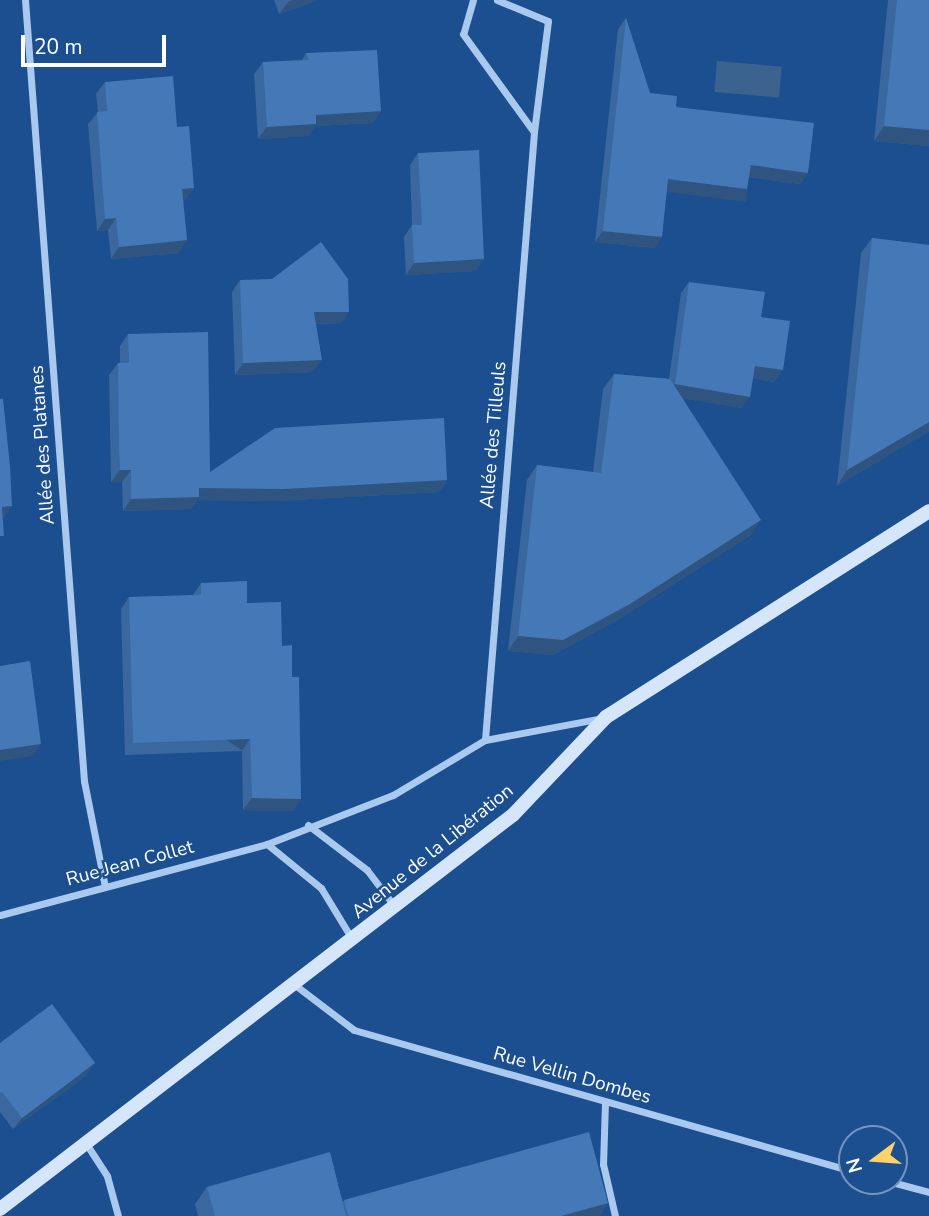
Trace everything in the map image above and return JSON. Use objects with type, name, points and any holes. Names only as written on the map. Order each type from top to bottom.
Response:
[{"type":"street","name":"Allée des Platanes","points":[[24,0],[84,781],[105,887]]},
{"type":"street","points":[[473,0],[463,34],[534,132]]},
{"type":"street","name":"Allée des Tilleuls","points":[[485,740],[534,132],[548,21],[497,0]]},
{"type":"street","name":"Avenue de la Libération","points":[[0,1209],[354,941],[513,816],[606,717],[929,511]]},
{"type":"street","name":"Rue Jean Collet","points":[[0,915],[267,844],[307,825],[393,795],[485,740],[606,717]]},
{"type":"street","points":[[307,825],[367,870],[396,908]]},
{"type":"street","points":[[267,844],[321,888],[354,941]]},
{"type":"street","name":"Rue Vellin Dombes","points":[[295,985],[354,1030],[838,1167]]},
{"type":"street","points":[[605,1102],[603,1164],[615,1216]]},
{"type":"street","points":[[87,1145],[107,1176],[118,1216]]},
{"type":"street","points":[[908,1186],[929,1192]]},
{"type":"water","points":[[717,61],[782,67],[779,98],[714,92]]},
{"type":"building","points":[[897,0],[929,0],[929,130],[884,126]]},
{"type":"building","points":[[626,18],[650,93],[677,96],[676,107],[814,123],[808,173],[751,165],[747,189],[668,179],[662,237],[603,231]]},
{"type":"building","points":[[377,50],[381,111],[316,115],[316,124],[267,127],[263,62],[309,60],[306,53]]},
{"type":"building","points":[[173,76],[177,127],[189,126],[194,188],[182,189],[187,240],[119,247],[116,218],[105,219],[97,112],[107,111],[105,82]]},
{"type":"building","points":[[479,150],[484,259],[414,263],[412,225],[422,225],[418,153]]},
{"type":"building","points":[[872,238],[929,245],[929,422],[847,470]]},
{"type":"building","points":[[321,242],[348,279],[349,312],[314,312],[322,360],[243,363],[240,280],[272,279]]},
{"type":"building","points":[[689,282],[765,292],[761,317],[790,321],[783,370],[755,366],[750,397],[675,384]]},
{"type":"building","points":[[208,332],[210,472],[275,428],[444,418],[447,480],[284,489],[199,488],[199,497],[131,499],[131,470],[120,470],[119,447],[118,363],[129,363],[128,334]]},
{"type":"building","points":[[614,374],[670,379],[761,520],[630,604],[563,640],[518,636],[537,465],[601,473]]},
{"type":"building","points":[[0,399],[3,399],[12,506],[2,507],[4,536],[0,536]]},
{"type":"building","points":[[247,581],[247,603],[281,602],[282,646],[292,645],[292,677],[299,677],[301,799],[252,798],[250,739],[133,743],[129,597],[201,595],[201,583]]},
{"type":"building","points":[[30,661],[41,744],[0,750],[0,666]]},
{"type":"building","points":[[52,1004],[95,1063],[22,1118],[2,1092],[0,1093],[0,1043]]},
{"type":"building","points":[[589,1132],[608,1203],[561,1216],[348,1216],[344,1200]]},
{"type":"building","points":[[330,1152],[346,1216],[215,1216],[207,1187]]}]
